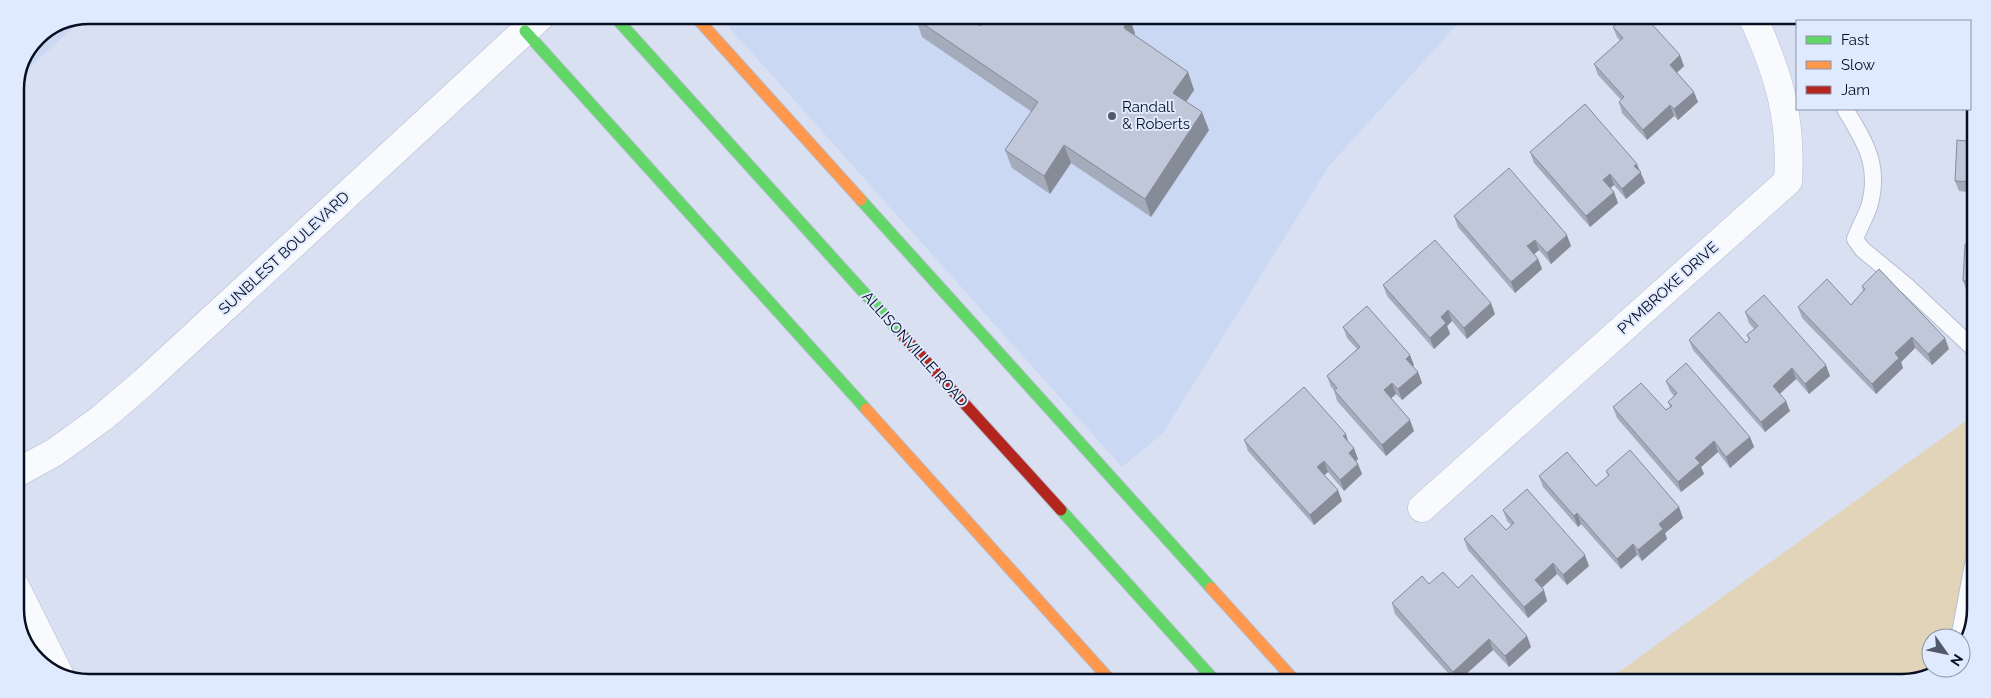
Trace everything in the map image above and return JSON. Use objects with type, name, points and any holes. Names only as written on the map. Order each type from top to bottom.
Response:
[{"type":"main road","points":[[534,24],[1105,674]]},
{"type":"main road","name":"ALLISONVILLE ROAD","points":[[621,24],[1208,674]]},
{"type":"main road","points":[[702,24],[1289,674]]},
{"type":"street","name":"SUNBLEST BOULEVARD","points":[[24,469],[55,452],[102,418],[144,382],[532,24]]},
{"type":"street","name":"PYMBROKE DRIVE","points":[[1422,508],[1788,181],[1790,151],[1786,114],[1776,74],[1756,24]]},
{"type":"street","points":[[24,604],[54,664]]},
{"type":"lane","points":[[1846,110],[1868,152],[1874,177],[1869,207],[1855,239],[1862,249],[1908,287],[1967,342]]},
{"type":"lane","points":[[1961,628],[1967,596]]},
{"type":"shaded area","points":[[726,24],[1458,24],[1329,166],[1163,433],[1122,467]]},
{"type":"shaded area","points":[[76,25],[27,70],[35,53],[43,43],[64,29]]},
{"type":"shaded area","points":[[1967,420],[1967,618],[1964,628],[1921,628],[1921,672],[1902,674],[1616,674]]},
{"type":"building","name":"Randall & Roberts","points":[[923,24],[977,24],[980,26],[981,24],[1125,24],[1124,28],[1188,72],[1173,93],[1202,112],[1145,199],[1064,145],[1044,176],[1005,150],[1038,102]]},
{"type":"building","points":[[1616,24],[1652,24],[1680,55],[1670,65],[1694,92],[1674,109],[1670,105],[1643,130],[1619,102],[1624,97],[1594,64],[1623,38],[1613,27]]},
{"type":"building","points":[[1585,104],[1637,164],[1634,166],[1641,172],[1622,189],[1610,174],[1603,180],[1614,192],[1586,216],[1530,152]]},
{"type":"building","points":[[1957,140],[1967,141],[1967,182],[1955,181]]},
{"type":"building","points":[[1509,168],[1567,235],[1547,253],[1535,240],[1527,246],[1538,259],[1511,282],[1454,216]]},
{"type":"building","points":[[1435,240],[1491,303],[1464,328],[1448,310],[1441,317],[1446,323],[1430,338],[1383,285]]},
{"type":"building","points":[[1965,244],[1967,244],[1967,281],[1963,281]]},
{"type":"building","points":[[1879,269],[1945,338],[1928,354],[1912,337],[1895,353],[1899,358],[1872,384],[1798,307],[1827,279],[1851,305],[1865,289],[1862,286]]},
{"type":"building","points":[[1764,295],[1826,365],[1805,384],[1792,368],[1773,386],[1786,401],[1761,422],[1689,340],[1719,312],[1746,343],[1750,339],[1747,335],[1758,326],[1745,312]]},
{"type":"building","points":[[1367,306],[1410,355],[1406,359],[1418,372],[1398,389],[1392,383],[1384,390],[1410,420],[1382,445],[1334,390],[1337,388],[1327,376],[1360,347],[1343,327]]},
{"type":"building","points":[[1686,363],[1750,437],[1726,457],[1714,441],[1695,458],[1700,463],[1678,482],[1613,407],[1641,383],[1666,410],[1672,406],[1668,402],[1677,393],[1666,381]]},
{"type":"building","points":[[1304,387],[1346,434],[1343,436],[1354,448],[1349,453],[1358,464],[1340,480],[1324,461],[1317,467],[1338,490],[1310,515],[1244,440]]},
{"type":"building","points":[[1630,450],[1679,507],[1659,524],[1663,529],[1638,550],[1633,544],[1617,559],[1577,513],[1574,516],[1539,476],[1567,452],[1596,486],[1609,475],[1606,471]]},
{"type":"building","points":[[1527,489],[1585,555],[1563,575],[1553,563],[1535,580],[1544,590],[1524,607],[1464,539],[1492,515],[1506,530],[1514,523],[1503,510]]},
{"type":"building","points":[[1443,572],[1458,588],[1472,575],[1527,636],[1505,656],[1489,639],[1453,672],[1392,603],[1422,576],[1429,584]]},
{"type":"traffic: fast","points":[[621,24],[904,337]]},
{"type":"traffic: fast","points":[[525,31],[866,409]]},
{"type":"traffic: fast","points":[[861,200],[1211,588]]},
{"type":"traffic: fast","points":[[1061,510],[1209,674]]},
{"type":"traffic: slow","points":[[702,24],[861,200]]},
{"type":"traffic: slow","points":[[866,409],[1105,674]]},
{"type":"traffic: slow","points":[[1211,588],[1289,674]]},
{"type":"traffic: jam","points":[[904,337],[1061,510]]},
{"type":"place","name":"Randall & Roberts","points":[[1112,116]]}]
